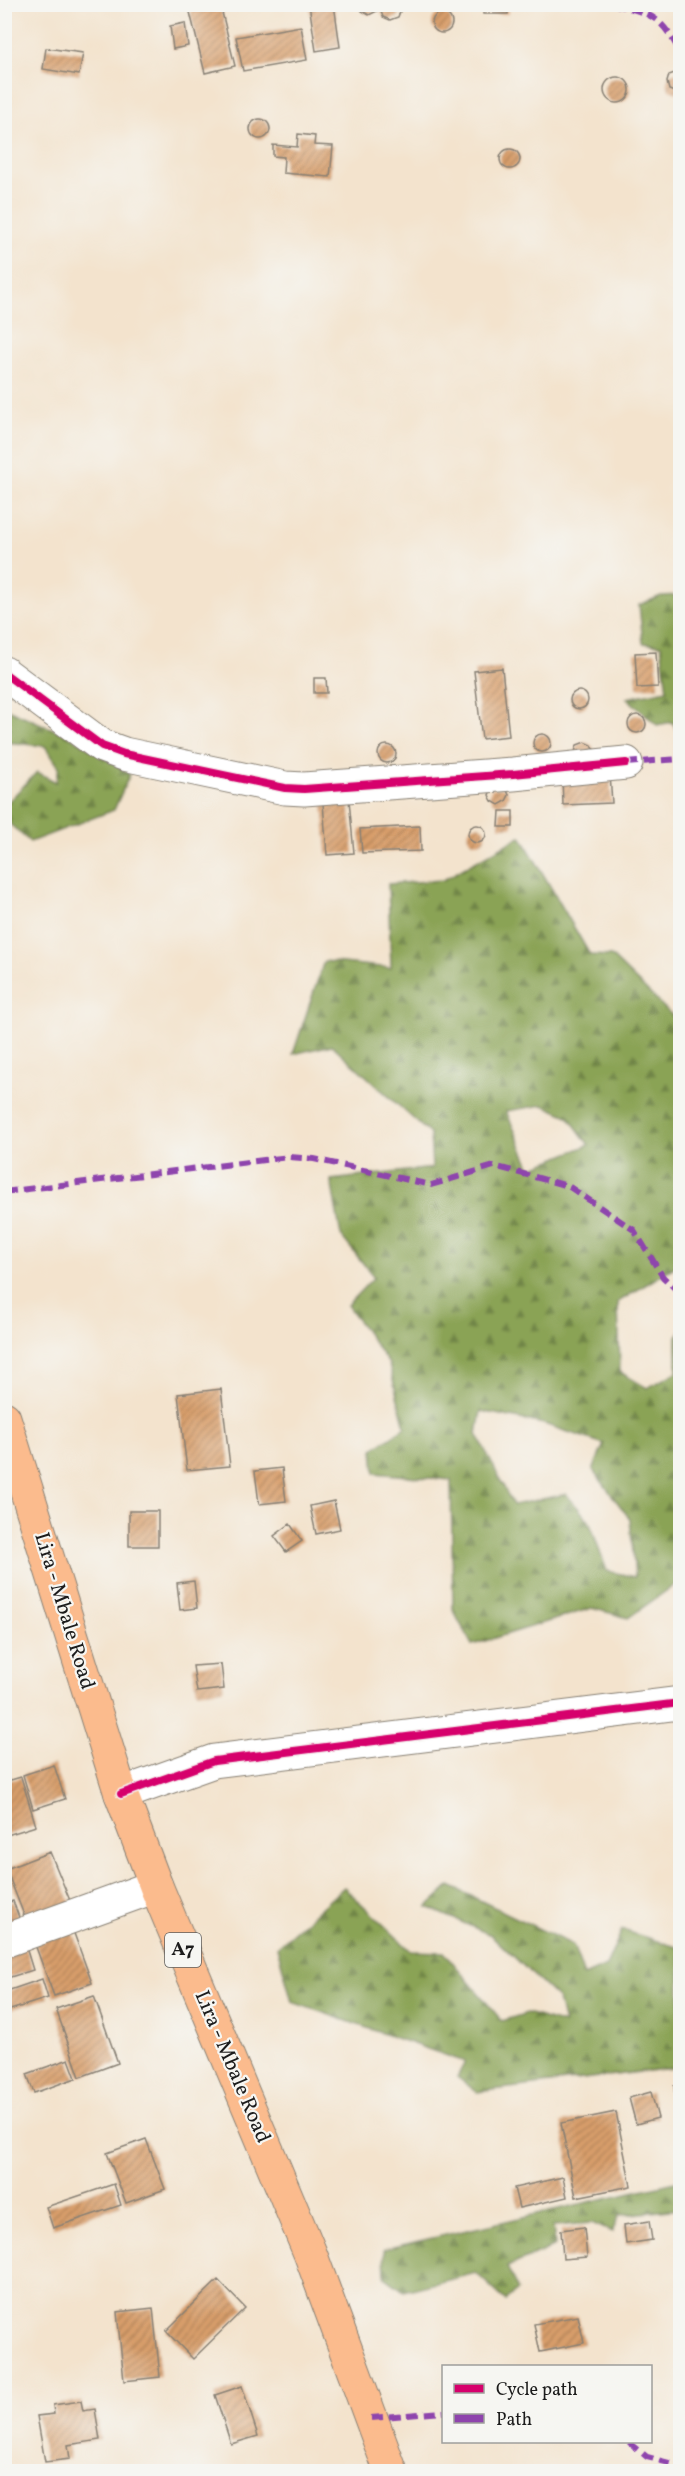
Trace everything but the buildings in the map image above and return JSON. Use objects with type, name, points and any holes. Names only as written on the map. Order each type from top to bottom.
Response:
[{"type":"main road","name":"Lira - Mbale Road","points":[[4,1418],[122,1794],[156,1886],[310,2253],[391,2472]]},
{"type":"street","points":[[4,673],[102,746],[124,754],[210,770],[285,788],[304,789],[502,775],[626,763]]},
{"type":"street","points":[[122,1794],[214,1761],[681,1703]]},
{"type":"street","points":[[4,1941],[156,1886]]},
{"type":"green space","points":[[680,595],[680,734],[672,722],[657,725],[627,698],[667,690],[661,645],[643,643],[639,605],[661,596]]},
{"type":"green space","points":[[5,708],[73,738],[130,774],[114,810],[30,842],[5,820],[5,805],[37,772],[56,782],[59,767],[45,746],[5,742]]},
{"type":"green space","points":[[521,836],[590,955],[611,956],[680,1023],[679,1264],[618,1302],[620,1372],[647,1388],[677,1372],[677,1336],[680,1332],[680,1581],[628,1618],[592,1608],[472,1645],[453,1610],[451,1480],[375,1473],[373,1449],[405,1427],[389,1364],[347,1305],[374,1277],[341,1236],[331,1180],[432,1168],[430,1134],[332,1045],[293,1054],[324,961],[391,968],[388,884],[443,880]],"holes":[[[543,1105],[568,1116],[589,1145],[531,1168],[506,1111]],[[481,1411],[544,1424],[604,1444],[593,1470],[630,1519],[635,1577],[607,1571],[589,1521],[566,1494],[513,1505],[477,1434]]]},
{"type":"green space","points":[[450,1886],[573,1945],[584,1976],[606,1966],[622,1930],[680,1948],[680,2067],[477,2092],[457,2077],[465,2062],[292,2002],[277,1947],[344,1887],[411,1951],[444,1952],[502,2021],[527,2013],[564,2024],[558,1999],[491,1935],[427,1907]]},
{"type":"green space","points":[[680,2181],[680,2209],[620,2215],[612,2232],[592,2223],[553,2226],[555,2246],[507,2267],[518,2290],[505,2300],[476,2273],[404,2291],[385,2277],[384,2249]]},
{"type":"marked path","points":[[612,4],[636,10],[654,18],[667,31],[680,52]]},
{"type":"marked path","points":[[626,763],[680,759]]},
{"type":"marked path","points":[[4,1192],[289,1157],[314,1159],[431,1185],[494,1166],[568,1186],[634,1230],[663,1277],[680,1293]]},
{"type":"marked path","points":[[371,2418],[442,2412]]},
{"type":"marked path","points":[[630,2443],[647,2457],[680,2466]]},
{"type":"cycle path","points":[[4,673],[102,746],[124,754],[285,788],[304,789],[513,774],[626,763]]},
{"type":"cycle path","points":[[121,1794],[214,1761],[680,1703]]}]
